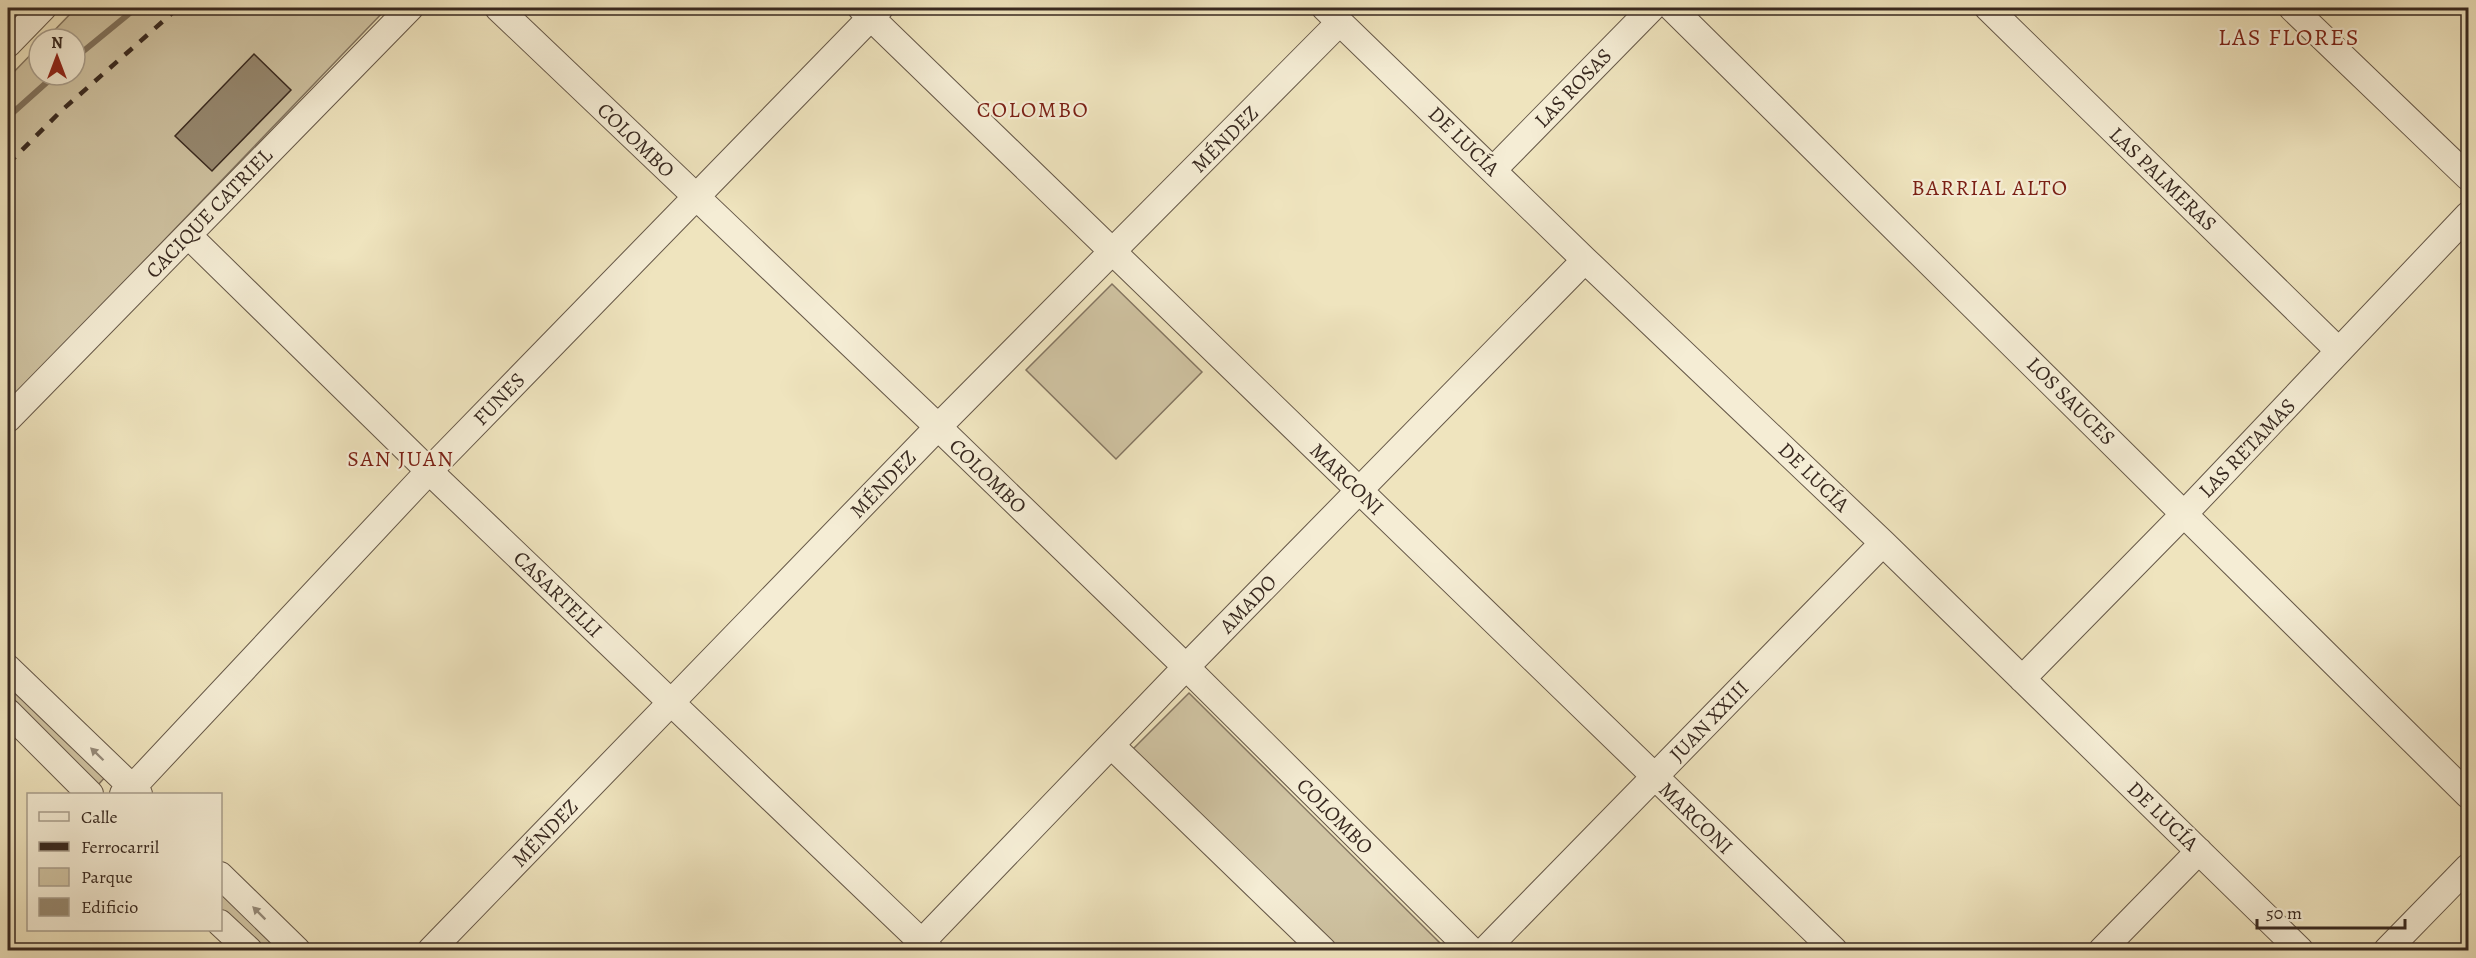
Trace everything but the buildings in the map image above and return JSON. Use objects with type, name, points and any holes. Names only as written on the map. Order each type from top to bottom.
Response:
[{"type":"street","points":[[8,44],[43,8]]},
{"type":"street","name":"CACIQUE CATRIEL","points":[[8,419],[410,8]]},
{"type":"street","name":"COLOMBO","points":[[498,8],[938,427],[1472,951]]},
{"type":"street","name":"LAS ROSAS","points":[[1494,169],[1652,8]]},
{"type":"street","name":"LOS SAUCES","points":[[1672,8],[2469,795]]},
{"type":"street","name":"LAS PALMERAS","points":[[1988,8],[2338,351]]},
{"type":"street","points":[[2299,10],[2466,168]]},
{"type":"street","name":"FUNES","points":[[132,792],[429,471],[697,198],[871,11]]},
{"type":"street","name":"MARCONI","points":[[871,11],[1112,253],[1834,951]]},
{"type":"street","name":"DE LUCÍA","points":[[1332,15],[1494,169],[1585,260],[1883,543],[2300,951]]},
{"type":"street","name":"MÉNDEZ","points":[[431,951],[938,427],[1112,253],[1332,15]]},
{"type":"street","name":"LAS RETAMAS","points":[[2022,679],[2185,513],[2469,214]]},
{"type":"street","name":"CASARTELLI","points":[[188,235],[922,948]]},
{"type":"street","name":"AMADO","points":[[922,948],[1111,745],[1585,260]]},
{"type":"street","name":"JUAN XXIII","points":[[1485,951],[1883,543]]},
{"type":"street","points":[[8,668],[132,792]]},
{"type":"street","points":[[8,712],[88,793]]},
{"type":"street","points":[[1111,745],[1323,951]]},
{"type":"street","points":[[2102,951],[2199,851]]},
{"type":"street","points":[[2387,951],[2469,867]]},
{"type":"street","points":[[222,877],[297,951]]},
{"type":"street","points":[[222,924],[249,951]]},
{"type":"green space","points":[[76,8],[387,8],[8,403],[8,78],[27,58],[27,87],[87,87],[87,27],[58,27]]},
{"type":"green space","points":[[1112,284],[1202,372],[1116,459],[1026,370]]},
{"type":"green space","points":[[8,678],[107,775],[98,785],[8,697]]},
{"type":"green space","points":[[1189,693],[1447,950],[1335,950],[1133,749]]},
{"type":"green space","points":[[222,892],[283,950],[264,950],[222,910]]},
{"type":"waterway","points":[[87,48],[136,8]]},
{"type":"waterway","points":[[8,117],[42,87]]},
{"type":"railway","points":[[8,164],[61,111],[178,8]]},
{"type":"district","name":"LAS FLORES","points":[[2289,37]]},
{"type":"district","name":"COLOMBO","points":[[1033,110]]},
{"type":"district","name":"BARRIAL ALTO","points":[[1990,188]]},
{"type":"district","name":"SAN JUAN","points":[[401,459]]}]
